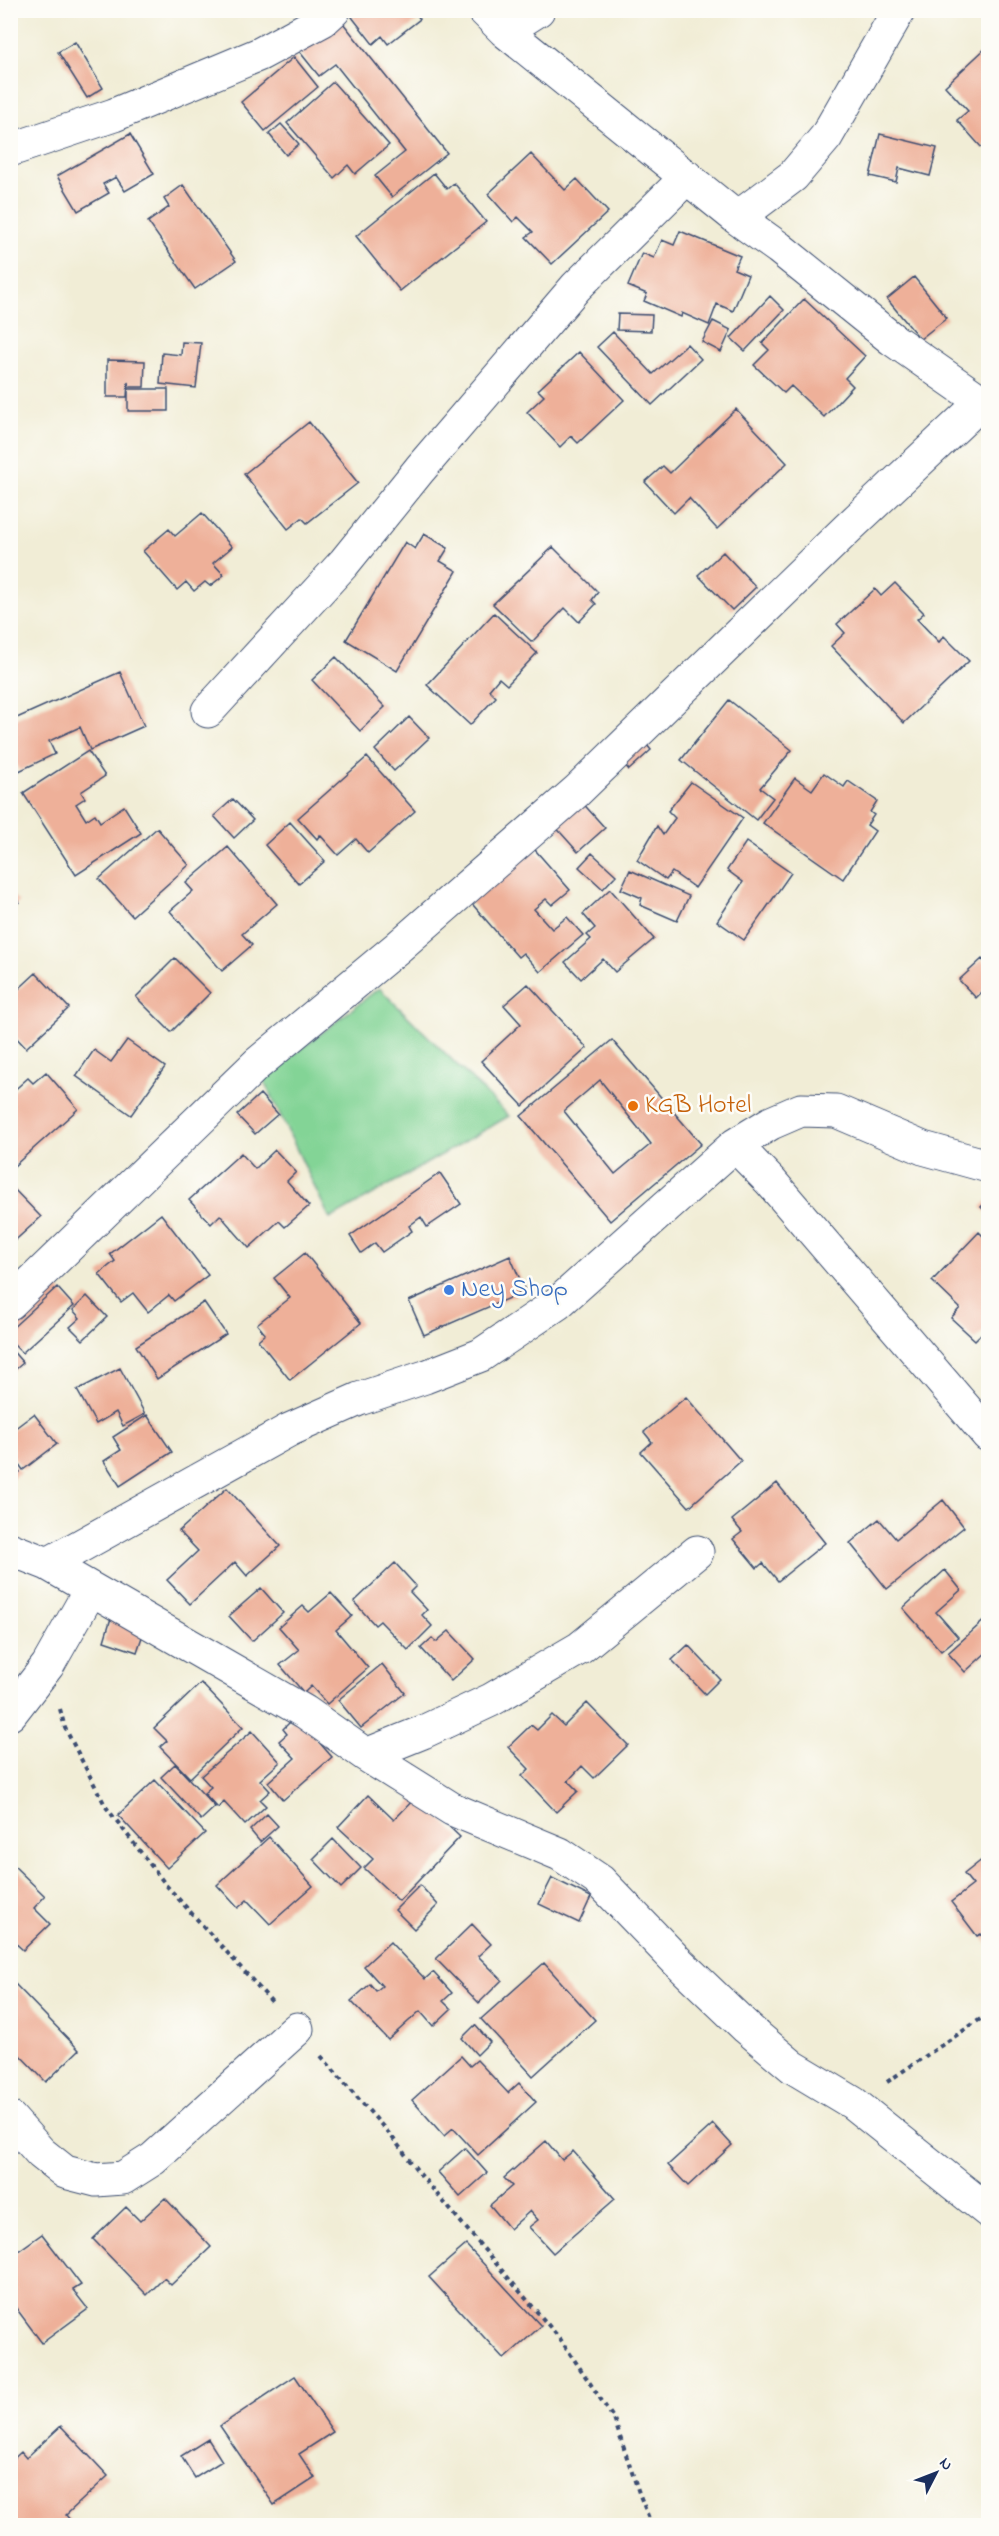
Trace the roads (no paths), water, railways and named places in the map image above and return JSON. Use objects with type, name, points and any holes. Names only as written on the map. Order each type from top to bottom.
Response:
[{"type":"street","points":[[10,150],[114,115],[260,54],[323,20],[334,10]]},
{"type":"street","points":[[495,21],[538,10]]},
{"type":"street","points":[[737,218],[793,176],[826,137],[898,10]]},
{"type":"street","points":[[10,1304],[257,1064],[397,948],[577,791],[847,529],[986,404],[892,339],[737,218],[495,21]]},
{"type":"street","points":[[208,711],[344,563],[420,469],[576,287],[687,177]]},
{"type":"street","points":[[48,1564],[289,1430],[359,1399],[481,1355],[558,1303],[735,1145],[771,1123],[801,1110],[836,1111],[923,1148],[988,1166]]},
{"type":"street","points":[[735,1145],[771,1182],[988,1435]]},
{"type":"street","points":[[10,1549],[48,1564],[305,1712],[366,1755],[452,1809],[560,1854],[600,1881],[677,1961],[747,2028],[793,2067],[853,2103],[988,2211]]},
{"type":"street","points":[[366,1755],[423,1732],[491,1700],[580,1648],[697,1552]]},
{"type":"street","points":[[10,1714],[48,1665],[92,1589]]},
{"type":"street","points":[[10,2118],[41,2153],[65,2172],[96,2181],[123,2178],[153,2159],[297,2029]]},
{"type":"place","name":"KGB Hotel","points":[[633,1106]]},
{"type":"place","name":"Ney Shop","points":[[449,1290]]}]
